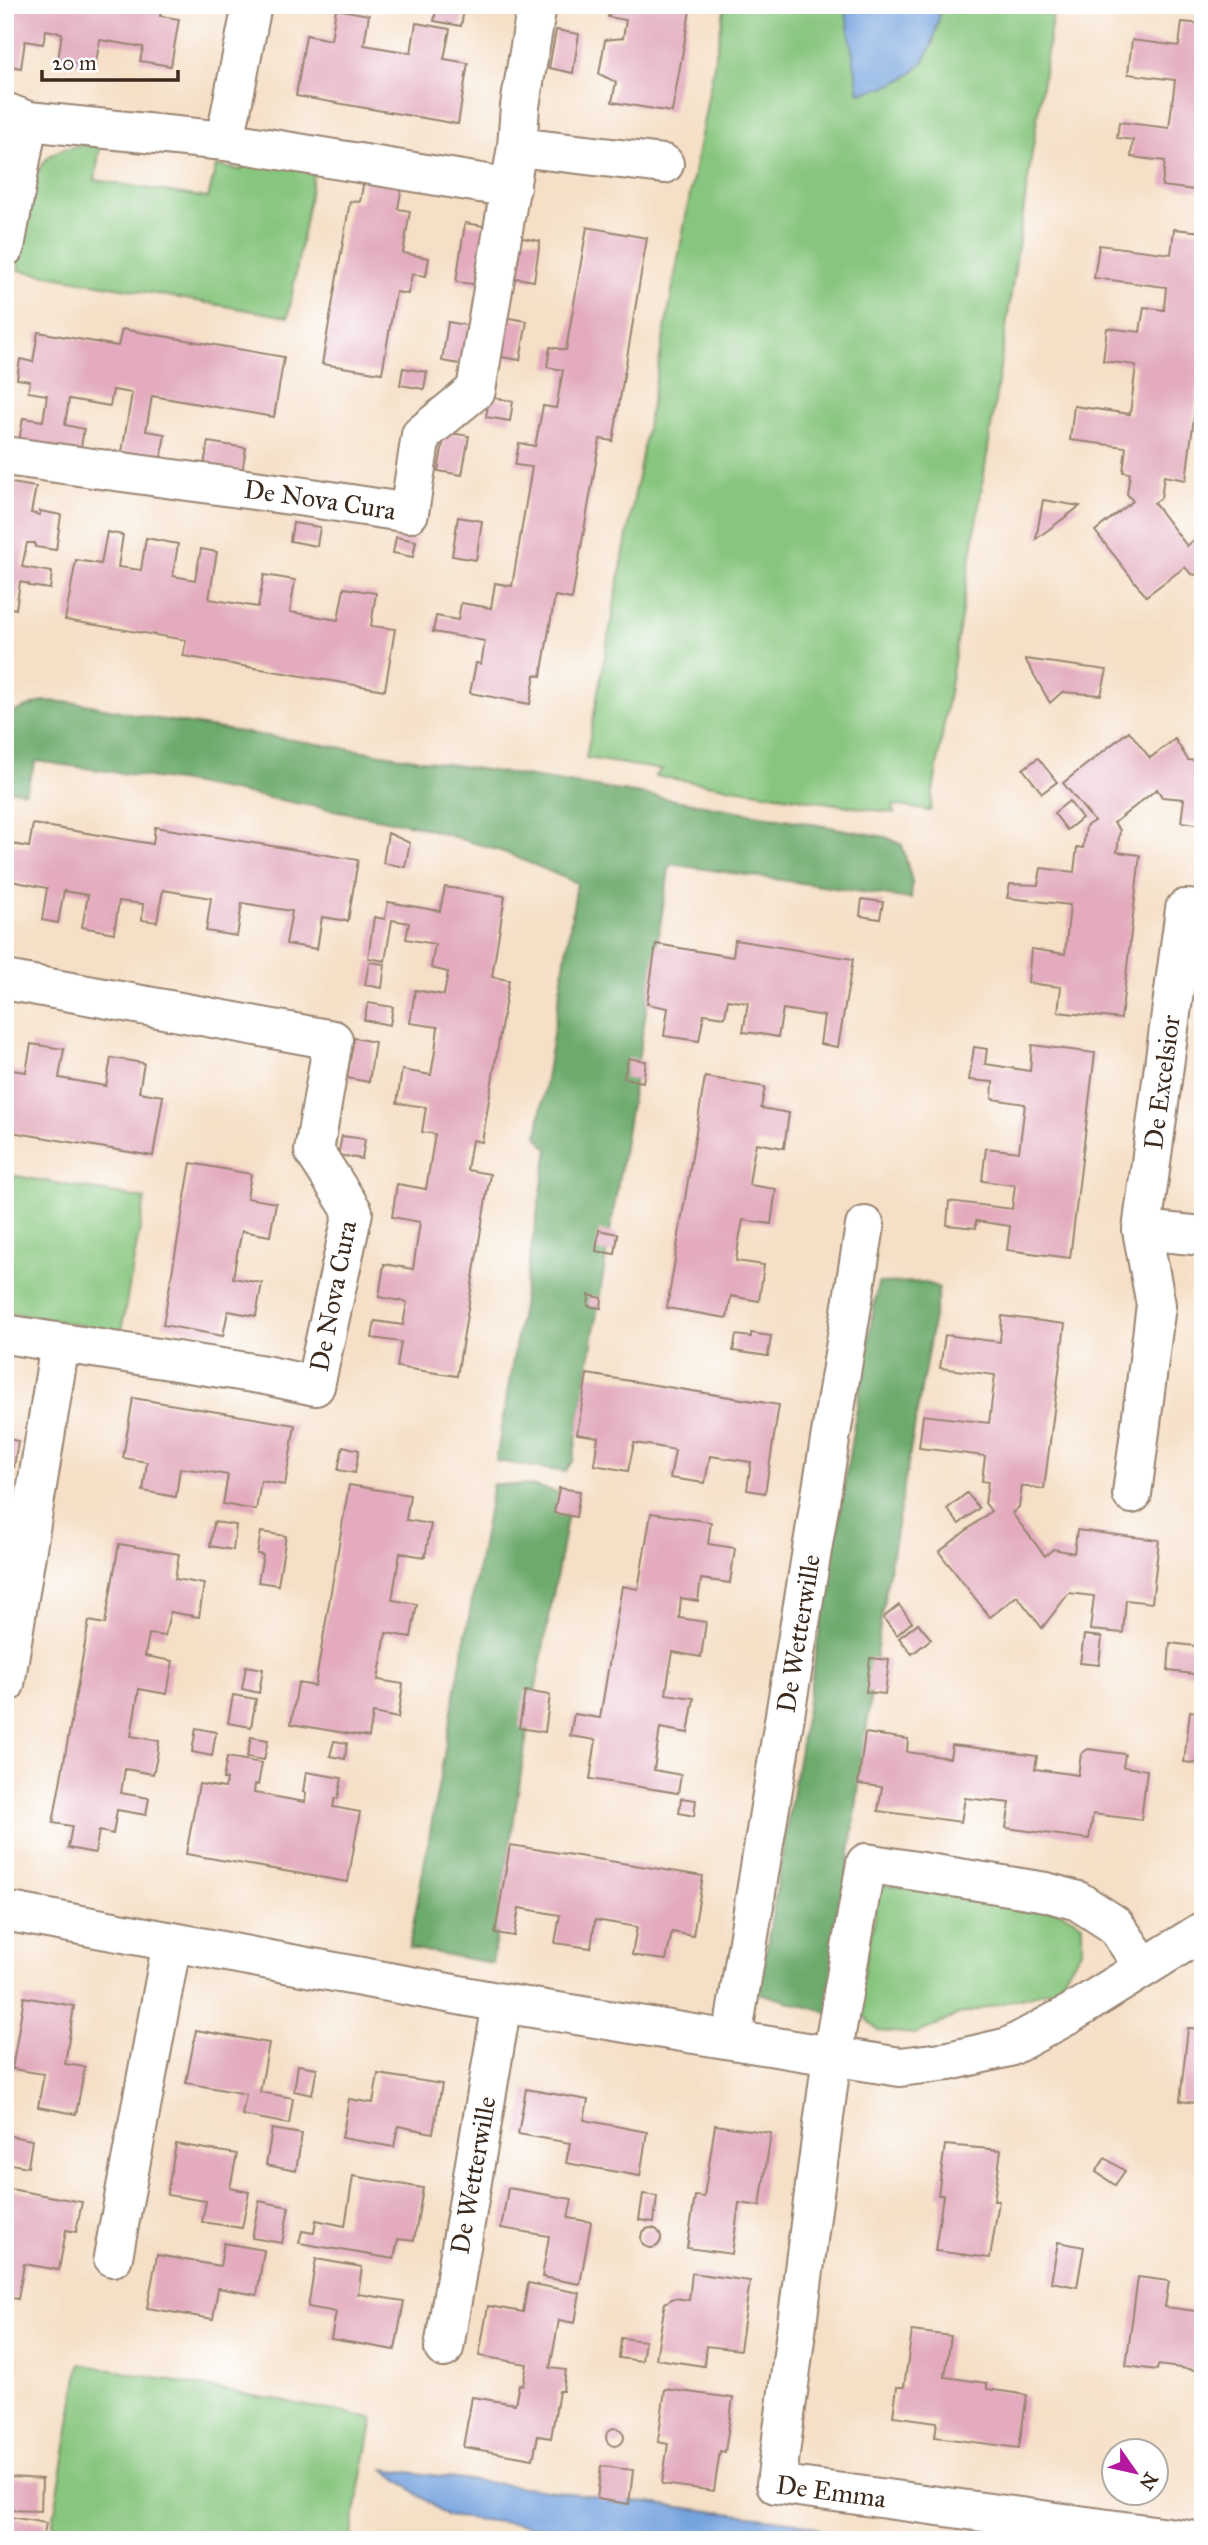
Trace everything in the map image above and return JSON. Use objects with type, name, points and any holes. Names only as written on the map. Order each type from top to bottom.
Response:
[{"type":"street","points":[[225,141],[252,5]]},
{"type":"street","name":"De Nova Cura","points":[[5,456],[409,513],[421,435],[476,390],[511,188],[520,106],[537,5]]},
{"type":"street","points":[[5,247],[16,116],[225,141],[511,188]]},
{"type":"street","points":[[517,146],[664,163]]},
{"type":"street","name":"De Excelsior","points":[[1132,1494],[1156,1304],[1142,1230],[1185,909],[1203,910]]},
{"type":"street","name":"De Nova Cura","points":[[5,980],[333,1040],[314,1151],[353,1212],[315,1386],[265,1375],[5,1334]]},
{"type":"street","name":"De Wetterwille","points":[[733,2039],[865,1226]]},
{"type":"street","points":[[1142,1230],[1203,1236]]},
{"type":"street","points":[[5,1684],[60,1344]]},
{"type":"street","points":[[832,2056],[866,1863],[1046,1892],[1079,1900],[1115,1925],[1144,1968]]},
{"type":"street","points":[[5,1911],[502,2003],[900,2067],[950,2061],[1009,2047],[1070,2014],[1203,1931]]},
{"type":"street","points":[[113,2258],[172,1942]]},
{"type":"street","name":"De Wetterwille","points":[[443,2347],[502,2003]]},
{"type":"street","name":"De Emma","points":[[832,2056],[776,2484],[1190,2540]]},
{"type":"green space","points":[[725,5],[1054,5],[987,455],[930,811],[893,805],[894,813],[655,776],[662,770],[586,758]]},
{"type":"green space","points":[[86,145],[100,147],[95,180],[208,198],[216,166],[242,170],[244,160],[314,171],[288,317],[18,270],[27,209],[42,165],[58,151]]},
{"type":"green space","points":[[44,701],[80,703],[158,719],[647,795],[886,837],[902,845],[912,882],[911,899],[670,864],[573,1460],[565,1472],[496,1461],[548,1150],[537,1136],[577,883],[504,852],[418,826],[184,782],[36,761],[25,792],[5,789],[5,717]]},
{"type":"green space","points":[[5,1174],[145,1199],[120,1337],[92,1334],[93,1327],[5,1312]]},
{"type":"green space","points":[[924,1282],[939,1288],[882,1611],[829,2013],[759,1993],[878,1283]]},
{"type":"green space","points":[[493,1484],[534,1486],[567,1495],[569,1508],[525,1747],[492,1963],[409,1948]]},
{"type":"green space","points":[[880,1884],[1059,1911],[1082,1924],[1082,1949],[1057,1988],[959,2015],[916,2034],[878,2031],[857,2009]]},
{"type":"green space","points":[[80,2364],[373,2418],[350,2540],[50,2540]]},
{"type":"water","points":[[843,5],[940,5],[933,42],[927,56],[908,76],[879,89],[859,93]]},
{"type":"water","points":[[384,2469],[797,2522],[840,2536],[873,2540],[659,2540],[447,2516]]},
{"type":"building","points":[[5,5],[162,5],[160,16],[179,19],[171,66],[140,61],[143,47],[100,40],[95,67],[58,60],[62,33],[46,30],[43,44],[25,41],[21,68],[5,65]]},
{"type":"building","points":[[437,5],[465,5],[461,26],[434,21]]},
{"type":"building","points":[[610,5],[691,5],[672,112],[612,102],[616,82],[599,74],[605,40],[623,38],[626,20],[608,17]]},
{"type":"building","points":[[336,9],[369,15],[364,45],[411,53],[416,23],[450,29],[444,59],[468,63],[458,124],[296,96],[306,35],[331,40]]},
{"type":"building","points":[[1182,22],[1203,24],[1203,191],[1162,186],[1165,161],[1131,157],[1133,140],[1117,138],[1119,122],[1169,128],[1175,80],[1128,74],[1132,40],[1179,46]]},
{"type":"building","points":[[556,30],[579,34],[573,73],[549,68]]},
{"type":"building","points":[[364,180],[402,186],[398,209],[410,211],[403,253],[429,258],[426,276],[412,274],[408,294],[396,292],[382,373],[322,364],[350,201],[360,202]]},
{"type":"building","points":[[465,223],[490,227],[480,285],[456,282]]},
{"type":"building","points":[[587,227],[647,238],[613,441],[600,439],[572,599],[555,596],[541,676],[535,675],[530,704],[470,693],[476,663],[481,664],[485,641],[433,632],[436,616],[458,620],[461,603],[491,608],[495,583],[512,586],[532,467],[515,465],[519,443],[535,446],[543,406],[556,408],[563,370],[547,367],[550,347],[566,350]]},
{"type":"building","points":[[1174,229],[1203,232],[1203,346],[1186,480],[1164,476],[1161,498],[1154,503],[1187,546],[1194,540],[1203,541],[1203,576],[1191,574],[1185,567],[1146,596],[1095,531],[1133,501],[1127,494],[1130,473],[1123,472],[1126,447],[1070,440],[1074,406],[1130,414],[1136,365],[1103,361],[1107,328],[1140,332],[1144,307],[1164,310],[1166,287],[1094,278],[1099,245],[1171,254]]},
{"type":"building","points":[[517,237],[540,241],[534,281],[510,277]]},
{"type":"building","points":[[503,317],[527,321],[520,360],[496,356]]},
{"type":"building","points":[[448,322],[473,326],[465,365],[442,361]]},
{"type":"building","points":[[122,329],[284,357],[274,417],[152,396],[146,431],[165,434],[161,458],[122,452],[132,393],[113,390],[110,406],[69,399],[65,425],[84,429],[80,453],[19,442],[23,418],[43,421],[47,395],[28,392],[30,381],[17,379],[20,359],[33,362],[38,332],[118,346]]},
{"type":"building","points":[[403,368],[427,372],[424,389],[400,385]]},
{"type":"building","points":[[489,397],[513,401],[510,421],[486,417]]},
{"type":"building","points":[[445,432],[469,436],[462,475],[438,471]]},
{"type":"building","points":[[208,442],[246,448],[242,472],[204,465]]},
{"type":"building","points":[[5,482],[36,487],[31,513],[40,515],[40,511],[61,515],[56,550],[27,543],[22,567],[52,572],[50,589],[20,582],[16,609],[5,607]]},
{"type":"building","points":[[1043,500],[1080,506],[1036,539]]},
{"type":"building","points":[[458,517],[482,521],[476,560],[452,556]]},
{"type":"building","points":[[293,523],[320,527],[317,546],[290,541]]},
{"type":"building","points":[[107,532],[123,535],[118,567],[141,570],[146,538],[178,544],[173,576],[195,580],[201,549],[217,552],[209,599],[258,607],[264,575],[295,580],[290,612],[338,620],[344,588],[376,593],[371,626],[395,629],[385,690],[183,656],[186,640],[65,620],[76,560],[101,564]]},
{"type":"building","points":[[396,537],[416,541],[413,557],[393,553]]},
{"type":"building","points":[[1025,659],[1107,670],[1101,695],[1062,692],[1050,703]]},
{"type":"building","points":[[1129,731],[1150,758],[1175,739],[1188,760],[1203,761],[1203,825],[1181,822],[1184,799],[1162,797],[1157,789],[1114,823],[1120,830],[1117,852],[1140,855],[1121,1019],[1058,1012],[1061,987],[1028,983],[1031,949],[1065,954],[1070,905],[1007,898],[1010,884],[1038,885],[1041,868],[1074,872],[1077,847],[1083,848],[1086,826],[1094,821],[1063,783]]},
{"type":"building","points":[[1038,758],[1057,782],[1042,793],[1023,769]]},
{"type":"building","points":[[1069,801],[1082,818],[1067,830],[1054,813]]},
{"type":"building","points":[[33,824],[153,844],[155,827],[358,860],[348,921],[322,917],[317,949],[286,944],[292,911],[242,903],[237,936],[206,931],[211,898],[163,890],[157,922],[142,920],[143,904],[119,901],[114,933],[82,927],[88,895],[64,891],[58,923],[42,920],[47,888],[6,880],[12,844],[29,847]]},
{"type":"building","points":[[388,833],[410,843],[405,867],[383,863]]},
{"type":"building","points":[[445,887],[505,896],[492,977],[509,980],[482,1142],[472,1140],[467,1170],[490,1174],[457,1376],[397,1367],[401,1342],[372,1338],[375,1321],[403,1325],[407,1302],[379,1297],[384,1264],[413,1269],[420,1222],[392,1217],[397,1184],[426,1189],[435,1134],[422,1132],[426,1107],[397,1103],[402,1070],[431,1075],[435,1051],[438,1027],[410,1023],[415,990],[444,995],[448,972],[431,968],[435,944],[406,939],[409,923],[392,920],[385,961],[368,958],[374,917],[385,919],[388,902],[440,911]]},
{"type":"building","points":[[862,899],[883,902],[880,919],[860,916]]},
{"type":"building","points":[[735,940],[853,959],[838,1047],[820,1044],[824,1016],[783,1009],[778,1037],[743,1032],[748,1003],[728,1000],[725,1017],[704,1014],[699,1041],[664,1036],[668,1008],[647,1004],[656,944],[733,957]]},
{"type":"building","points":[[369,962],[385,964],[382,988],[365,985]]},
{"type":"building","points":[[368,1003],[393,1007],[390,1025],[364,1020]]},
{"type":"building","points":[[354,1038],[375,1042],[369,1082],[347,1078]]},
{"type":"building","points":[[31,1044],[64,1049],[59,1078],[106,1086],[111,1058],[144,1063],[139,1092],[163,1096],[153,1156],[5,1131],[5,1069],[26,1072]]},
{"type":"building","points":[[1032,1045],[1095,1053],[1070,1258],[1007,1250],[1010,1226],[976,1221],[976,1228],[947,1225],[949,1201],[1012,1209],[1015,1185],[982,1181],[986,1148],[1019,1152],[1025,1104],[992,1099],[993,1082],[969,1080],[974,1047],[987,1049],[985,1064],[1030,1071]]},
{"type":"building","points":[[628,1058],[646,1061],[643,1082],[624,1078]]},
{"type":"building","points":[[705,1077],[765,1087],[761,1108],[789,1113],[784,1148],[756,1143],[752,1164],[749,1185],[776,1189],[771,1224],[743,1220],[739,1240],[736,1261],[764,1265],[759,1301],[731,1296],[727,1318],[667,1308]]},
{"type":"building","points":[[342,1136],[365,1139],[362,1159],[338,1155]]},
{"type":"building","points":[[191,1163],[251,1174],[247,1198],[276,1203],[270,1236],[242,1231],[237,1254],[233,1278],[262,1283],[256,1316],[228,1311],[223,1336],[163,1325]]},
{"type":"building","points":[[599,1230],[618,1234],[615,1254],[596,1251]]},
{"type":"building","points":[[589,1295],[602,1298],[601,1308],[588,1306]]},
{"type":"building","points":[[1002,1316],[1065,1324],[1044,1489],[1022,1486],[1019,1507],[1012,1513],[1045,1556],[1053,1549],[1074,1553],[1077,1530],[1159,1540],[1152,1603],[1126,1600],[1123,1633],[1090,1630],[1094,1596],[1069,1593],[1042,1628],[1017,1596],[990,1617],[939,1552],[991,1511],[985,1503],[988,1482],[982,1481],[985,1456],[919,1448],[923,1415],[989,1423],[995,1375],[940,1368],[945,1335],[1000,1342]]},
{"type":"building","points":[[751,1333],[771,1336],[768,1356],[733,1351],[736,1335],[751,1337]]},
{"type":"building","points":[[587,1374],[779,1405],[765,1493],[747,1490],[751,1462],[710,1456],[705,1483],[670,1478],[675,1450],[654,1446],[634,1443],[628,1471],[594,1465],[598,1437],[577,1434]]},
{"type":"building","points":[[133,1398],[295,1425],[285,1485],[261,1481],[256,1510],[223,1504],[228,1475],[180,1468],[176,1497],[143,1491],[147,1462],[123,1458]]},
{"type":"building","points":[[5,1434],[8,1434],[8,1439],[18,1441],[14,1467],[5,1465]]},
{"type":"building","points":[[343,1446],[359,1450],[355,1473],[338,1470]]},
{"type":"building","points":[[349,1485],[410,1495],[406,1520],[431,1524],[425,1557],[400,1553],[392,1600],[417,1604],[411,1637],[386,1633],[378,1680],[403,1684],[398,1718],[373,1713],[369,1737],[291,1724],[298,1683],[315,1686]]},
{"type":"building","points":[[559,1488],[580,1491],[576,1517],[554,1513]]},
{"type":"building","points":[[967,1493],[979,1508],[959,1524],[947,1509]]},
{"type":"building","points":[[651,1513],[711,1522],[708,1544],[735,1548],[730,1583],[701,1579],[698,1601],[681,1598],[679,1618],[706,1622],[701,1657],[673,1652],[669,1673],[666,1694],[694,1698],[688,1733],[660,1728],[654,1770],[681,1775],[678,1793],[590,1779],[596,1740],[570,1736],[574,1714],[600,1718],[622,1586],[638,1589]]},
{"type":"building","points":[[214,1522],[236,1525],[233,1550],[210,1546]]},
{"type":"building","points":[[261,1532],[286,1536],[278,1585],[258,1582],[263,1555],[257,1554]]},
{"type":"building","points":[[119,1544],[179,1554],[175,1579],[204,1584],[199,1617],[170,1612],[165,1636],[149,1634],[145,1656],[173,1661],[167,1694],[139,1689],[131,1736],[159,1741],[157,1757],[153,1774],[125,1769],[121,1793],[149,1798],[146,1815],[117,1810],[113,1834],[99,1831],[95,1853],[68,1848],[72,1826],[53,1823],[89,1621],[105,1624]]},
{"type":"building","points":[[899,1605],[912,1622],[897,1635],[883,1618]]},
{"type":"building","points":[[918,1623],[931,1639],[912,1654],[899,1638]]},
{"type":"building","points":[[1084,1635],[1102,1637],[1099,1665],[1080,1663]]},
{"type":"building","points":[[1170,1643],[1203,1647],[1202,1675],[1168,1671]]},
{"type":"building","points":[[870,1658],[889,1660],[885,1694],[866,1692]]},
{"type":"building","points":[[246,1666],[263,1669],[259,1693],[242,1689]]},
{"type":"building","points":[[525,1691],[550,1695],[545,1732],[519,1728]]},
{"type":"building","points":[[233,1695],[256,1699],[251,1727],[228,1723]]},
{"type":"building","points":[[1190,1711],[1203,1713],[1203,1764],[1184,1762]]},
{"type":"building","points":[[196,1728],[216,1732],[212,1756],[192,1752]]},
{"type":"building","points":[[865,1733],[908,1739],[907,1752],[950,1758],[952,1745],[1037,1756],[1035,1769],[1078,1775],[1081,1754],[1088,1749],[1125,1754],[1123,1767],[1147,1770],[1141,1820],[1093,1814],[1089,1839],[1006,1828],[1010,1803],[965,1798],[961,1822],[878,1811],[882,1787],[858,1784]]},
{"type":"building","points":[[251,1737],[268,1740],[264,1760],[247,1757]]},
{"type":"building","points":[[334,1741],[347,1743],[345,1759],[330,1756]]},
{"type":"building","points":[[227,1757],[262,1763],[254,1793],[305,1802],[306,1793],[303,1792],[306,1772],[342,1778],[338,1799],[335,1798],[333,1807],[360,1812],[348,1882],[186,1854],[199,1784],[225,1788],[227,1779],[223,1779]]},
{"type":"building","points":[[681,1798],[696,1800],[694,1816],[679,1813]]},
{"type":"building","points":[[510,1845],[703,1876],[693,1936],[672,1932],[666,1960],[632,1955],[637,1927],[595,1920],[591,1948],[555,1943],[560,1915],[519,1908],[514,1936],[495,1933]]},
{"type":"building","points":[[24,1997],[74,2006],[65,2064],[85,2067],[76,2114],[38,2107],[44,2074],[12,2069]]},
{"type":"building","points":[[1188,2028],[1203,2029],[1203,2104],[1180,2101]]},
{"type":"building","points":[[196,2030],[269,2043],[260,2092],[293,2098],[289,2124],[242,2115],[246,2094],[186,2083]]},
{"type":"building","points":[[298,2065],[317,2068],[312,2095],[294,2091]]},
{"type":"building","points":[[378,2074],[442,2084],[433,2133],[398,2126],[394,2147],[342,2138],[349,2099],[373,2103]]},
{"type":"building","points":[[526,2089],[588,2100],[584,2120],[647,2132],[640,2176],[566,2163],[570,2143],[518,2134]]},
{"type":"building","points":[[715,2125],[771,2133],[760,2206],[739,2203],[732,2254],[687,2248],[695,2196],[704,2197]]},
{"type":"building","points":[[272,2129],[302,2134],[296,2171],[266,2165]]},
{"type":"building","points":[[5,2135],[32,2140],[28,2167],[5,2163]]},
{"type":"building","points":[[176,2144],[237,2154],[230,2188],[249,2192],[242,2228],[202,2222],[206,2201],[167,2195]]},
{"type":"building","points":[[945,2145],[1001,2150],[994,2201],[999,2201],[990,2258],[935,2251],[943,2195],[938,2195]]},
{"type":"building","points":[[1105,2158],[1125,2171],[1115,2185],[1096,2172]]},
{"type":"building","points":[[353,2176],[423,2188],[414,2241],[398,2239],[394,2259],[299,2243],[302,2231],[314,2233],[316,2220],[345,2226]]},
{"type":"building","points":[[508,2188],[572,2199],[568,2218],[591,2222],[580,2284],[542,2277],[549,2236],[501,2228]]},
{"type":"building","points":[[10,2189],[82,2202],[76,2232],[66,2230],[59,2270],[24,2264],[18,2299],[5,2297],[5,2218]]},
{"type":"building","points":[[643,2194],[657,2196],[654,2222],[639,2220]]},
{"type":"building","points":[[259,2201],[289,2207],[282,2243],[252,2238]]},
{"type":"building","points":[[651,2228],[658,2231],[661,2238],[658,2245],[651,2248],[644,2245],[641,2238],[644,2231]]},
{"type":"building","points":[[1058,2242],[1084,2247],[1077,2287],[1051,2282]]},
{"type":"building","points":[[224,2243],[264,2250],[257,2295],[218,2288],[213,2319],[147,2308],[157,2255],[220,2266]]},
{"type":"building","points":[[316,2259],[362,2267],[358,2294],[404,2301],[395,2350],[331,2339],[336,2312],[308,2307]]},
{"type":"building","points":[[692,2273],[750,2281],[740,2350],[706,2346],[704,2366],[656,2359],[665,2303],[674,2298],[689,2300]]},
{"type":"building","points":[[1138,2277],[1169,2281],[1165,2307],[1203,2312],[1203,2371],[1158,2365],[1157,2370],[1126,2366]]},
{"type":"building","points":[[528,2283],[580,2293],[575,2323],[559,2320],[550,2368],[566,2370],[563,2391],[559,2391],[551,2438],[538,2436],[533,2459],[463,2447],[472,2397],[515,2404],[519,2384],[523,2385],[527,2364],[479,2356],[488,2306],[523,2312]]},
{"type":"building","points":[[912,2331],[951,2336],[945,2377],[987,2383],[987,2389],[1027,2395],[1019,2448],[935,2437],[937,2422],[893,2416],[897,2387],[904,2387]]},
{"type":"building","points":[[621,2338],[645,2341],[642,2361],[619,2358]]},
{"type":"building","points":[[665,2389],[733,2398],[725,2452],[720,2451],[714,2491],[662,2484],[668,2444],[658,2442]]},
{"type":"building","points":[[615,2428],[621,2431],[624,2437],[621,2443],[615,2446],[609,2443],[606,2437],[609,2431]]},
{"type":"building","points":[[601,2466],[633,2470],[629,2504],[597,2499]]},
{"type":"building","points":[[10,2477],[42,2479],[41,2511],[8,2510]]},
{"type":"building","points":[[5,2516],[46,2523],[43,2540],[5,2540]]}]
